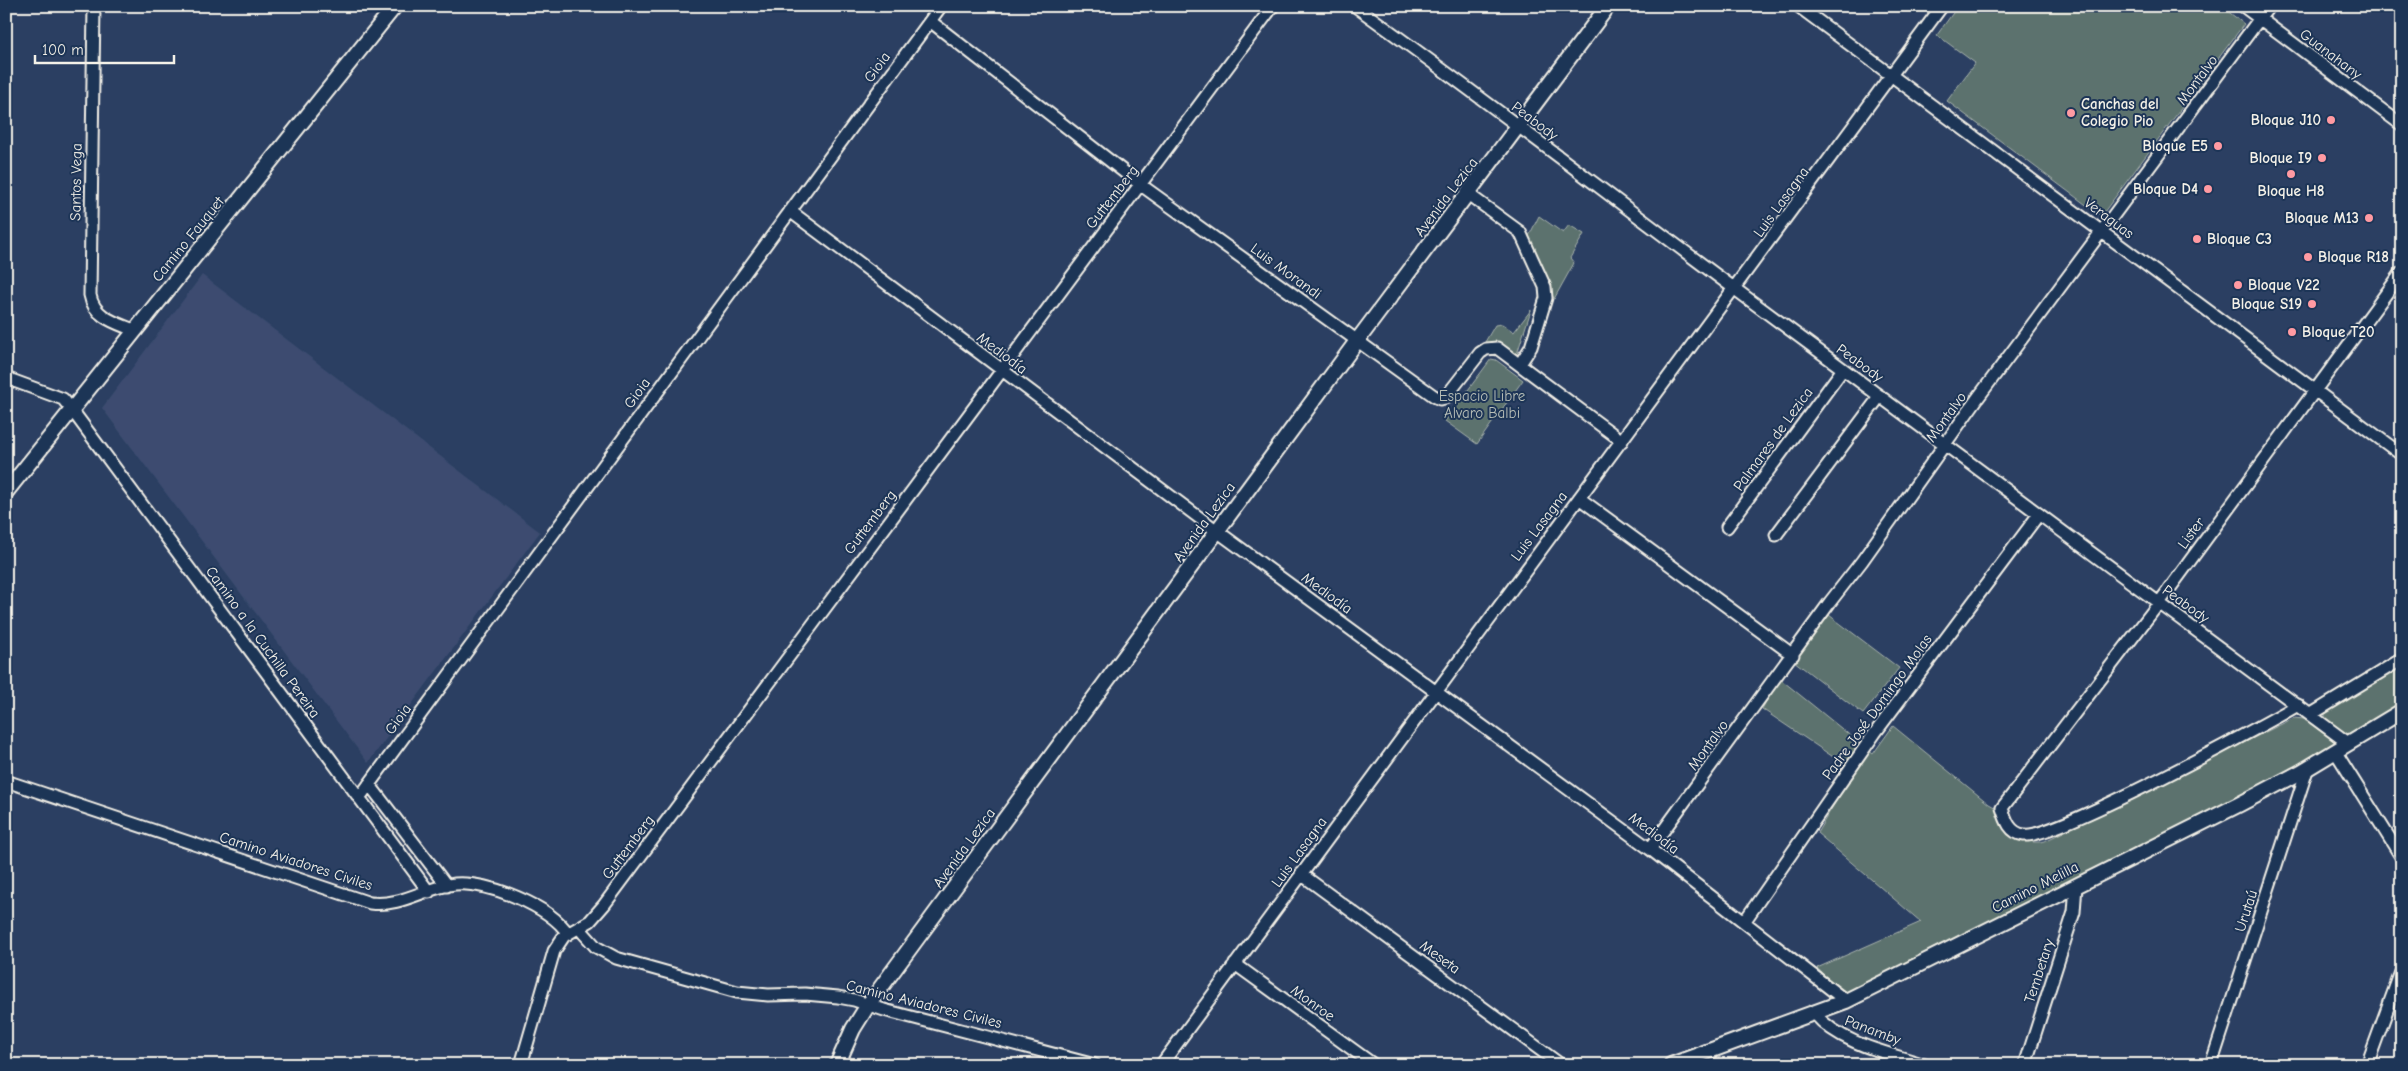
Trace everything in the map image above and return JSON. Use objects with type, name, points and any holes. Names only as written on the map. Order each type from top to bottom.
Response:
[{"type":"street","name":"Santos Vega","points":[[94,6],[91,303],[103,316],[136,331]]},
{"type":"street","name":"Camino Fauquet","points":[[6,492],[395,6]]},
{"type":"street","name":"Gioia","points":[[359,798],[941,6]]},
{"type":"street","name":"Guttemberg","points":[[521,1065],[554,950],[558,943],[568,934],[590,921],[604,905],[1122,206],[1141,185],[1273,6]]},
{"type":"street","name":"Peabody","points":[[1355,6],[1448,72],[1518,128],[2348,743]]},
{"type":"street","name":"Avenida Lezica","points":[[838,1065],[853,1029],[868,1005],[1357,341],[1608,6]]},
{"type":"street","name":"Veraguas","points":[[1798,6],[2402,455]]},
{"type":"street","name":"Luis Lasagna","points":[[1161,1065],[1942,6]]},
{"type":"street","name":"Guanahany","points":[[2243,6],[2402,126]]},
{"type":"street","name":"Montalvo","points":[[1650,849],[2101,231],[2269,6]]},
{"type":"street","name":"Luis Morandi","points":[[930,21],[1141,185],[1440,399],[1446,398],[1486,349],[1497,348],[1622,441]]},
{"type":"street","points":[[1468,194],[1522,234],[1546,287],[1546,298],[1531,347],[1520,364]]},
{"type":"street","name":"Mediodía","points":[[790,211],[1000,371],[1650,849],[1846,1001]]},
{"type":"street","name":"Lister","points":[[2298,705],[2202,756],[2055,829],[2030,836],[2015,833],[2009,826],[2002,808],[2159,603],[2314,389],[2402,272]]},
{"type":"street","name":"Palmares de Lezica","points":[[1727,527],[1843,369]]},
{"type":"street","name":"Camino a la Cuchilla Pereira","points":[[6,378],[63,399],[429,892]]},
{"type":"street","points":[[1776,535],[1880,396]]},
{"type":"street","points":[[1579,498],[1792,655]]},
{"type":"street","name":"Padre José Domingo Molas","points":[[1744,922],[1875,733],[2040,514]]},
{"type":"street","points":[[2310,715],[2402,659]]},
{"type":"street","name":"Camino Melilla","points":[[1671,1065],[1815,1014],[1846,1001],[2240,804],[2308,767],[2402,711]]},
{"type":"street","points":[[2335,750],[2402,858]]},
{"type":"street","name":"Urutaú","points":[[2211,1065],[2308,767]]},
{"type":"street","name":"Camino Aviadores Civiles","points":[[6,781],[370,902],[392,904],[447,886],[471,884],[524,900],[556,918],[568,934]]},
{"type":"street","points":[[369,784],[447,886]]},
{"type":"street","name":"Meseta","points":[[1301,874],[1560,1065]]},
{"type":"street","name":"Tembetary","points":[[2025,1065],[2074,912],[2076,885]]},
{"type":"street","name":"Camino Aviadores Civiles","points":[[579,928],[596,947],[616,958],[737,992],[768,995],[825,996],[854,1000],[1095,1065]]},
{"type":"street","name":"Monroe","points":[[1235,964],[1374,1065]]},
{"type":"street","points":[[2367,1065],[2402,969]]},
{"type":"street","name":"Panamby","points":[[1815,1014],[1832,1030],[1925,1065]]},
{"type":"shaded area","points":[[202,275],[540,532],[368,763],[102,408]]},
{"type":"green space","name":"Canchas del Colegio Pio","points":[[1958,6],[2221,6],[2244,24],[2101,216],[1947,101],[1975,63],[1937,35]]},
{"type":"green space","points":[[1539,216],[1563,233],[1569,225],[1584,234],[1570,258],[1574,263],[1554,299],[1528,238]]},
{"type":"green space","points":[[1531,310],[1516,357],[1485,342],[1495,325],[1502,324],[1514,332]]},
{"type":"green space","name":"Espacio Libre Alvaro Balbi","points":[[1491,359],[1496,360],[1523,380],[1477,444],[1445,421]]},
{"type":"green space","points":[[1829,615],[1899,668],[1863,714],[1794,661]]},
{"type":"green space","points":[[2402,664],[2402,708],[2348,736],[2325,719],[2325,712]]},
{"type":"green space","points":[[1779,678],[1873,754],[1893,726],[2003,815],[2019,835],[2026,840],[2035,842],[2045,841],[2294,718],[2304,719],[2335,742],[2332,750],[1851,993],[1841,990],[1832,984],[1817,968],[1921,922],[1817,833],[1854,771],[1762,709]]},
{"type":"place","name":"Canchas del Colegio Pio","points":[[2071,113]]},
{"type":"place","name":"Bloque J10","points":[[2331,120]]},
{"type":"place","name":"Bloque E5","points":[[2218,146]]},
{"type":"place","name":"Bloque I9","points":[[2322,158]]},
{"type":"place","name":"Bloque H8","points":[[2291,174]]},
{"type":"place","name":"Bloque D4","points":[[2208,189]]},
{"type":"place","name":"Bloque M13","points":[[2369,218]]},
{"type":"place","name":"Bloque C3","points":[[2197,239]]},
{"type":"place","name":"Bloque R18","points":[[2308,257]]},
{"type":"place","name":"Bloque V22","points":[[2238,285]]},
{"type":"place","name":"Bloque S19","points":[[2312,304]]},
{"type":"place","name":"Bloque T20","points":[[2292,332]]}]
